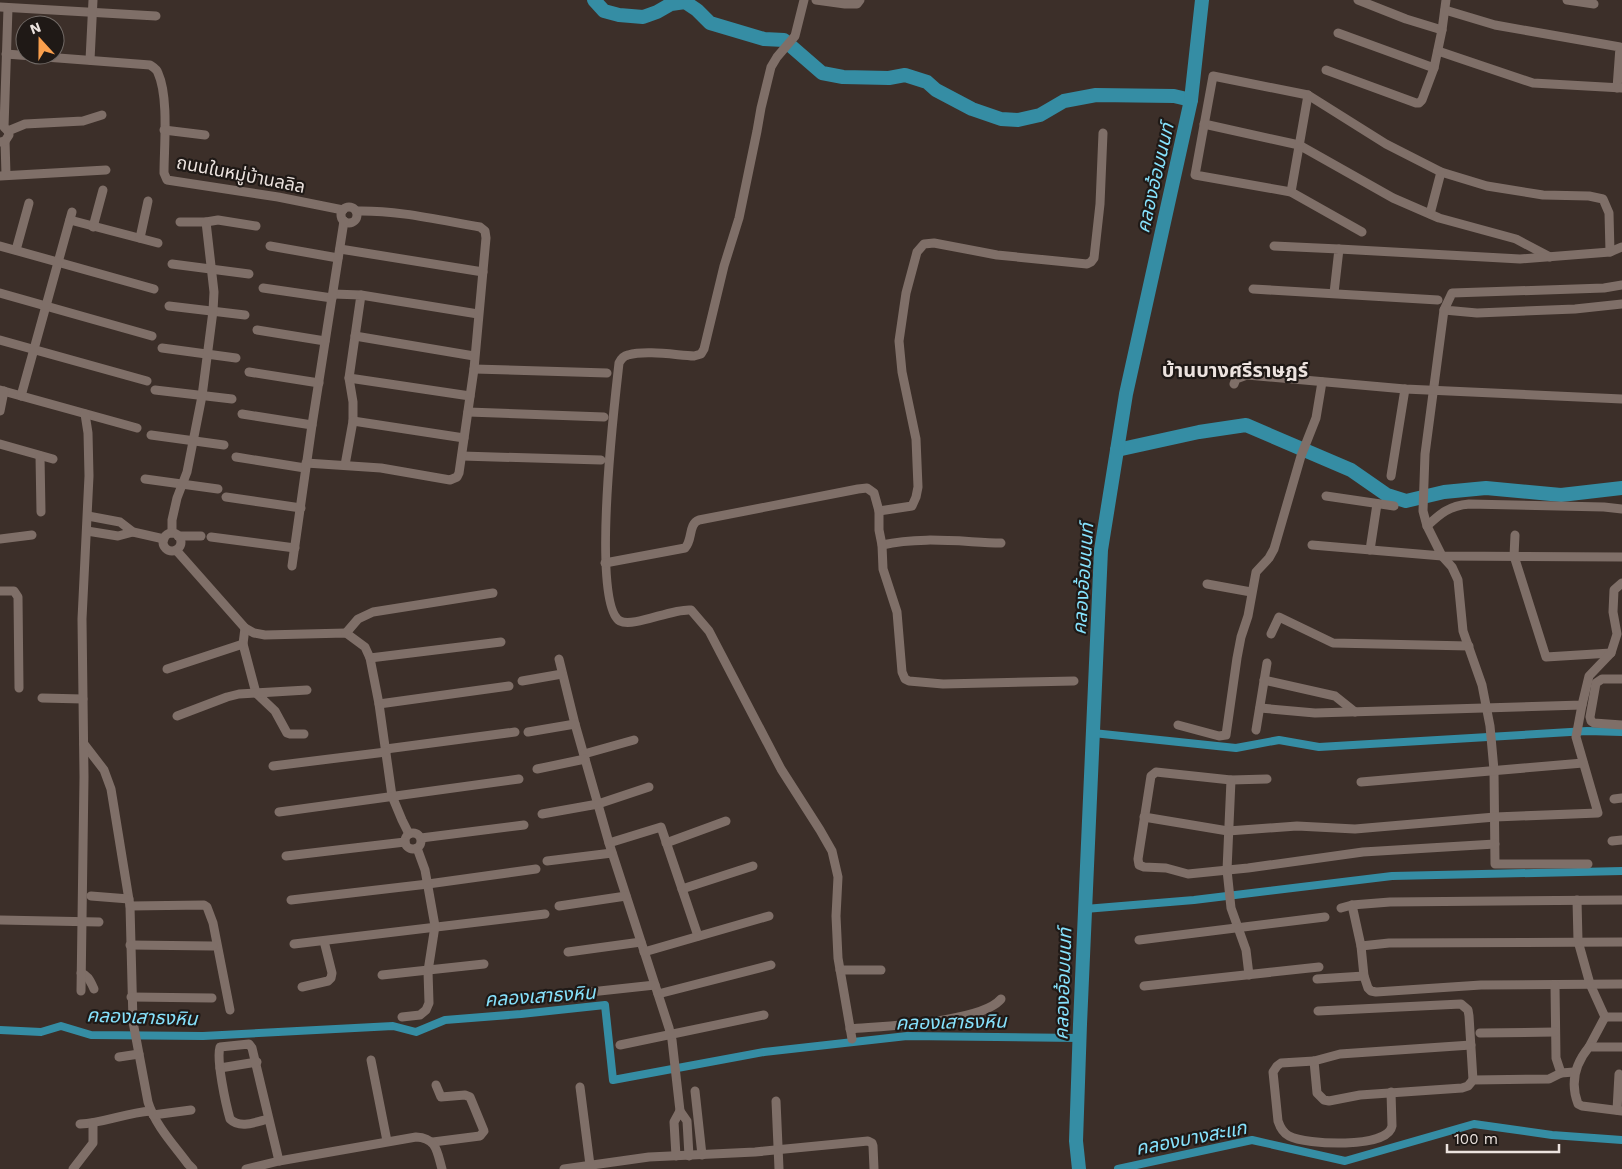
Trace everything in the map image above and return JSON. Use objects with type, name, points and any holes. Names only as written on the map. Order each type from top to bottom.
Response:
[{"type":"street","points":[[90,60],[93,0]]},
{"type":"street","points":[[804,0],[794,36],[771,67],[738,218],[704,349],[701,354],[694,356],[626,355],[619,363],[607,472],[605,563],[607,590],[614,616],[618,620],[624,622],[636,621],[672,612],[691,610],[709,631],[781,770],[832,851],[838,877],[836,916],[840,970],[852,1039]]},
{"type":"street","points":[[816,0],[845,4],[857,4],[860,0]]},
{"type":"street","points":[[1358,0],[1406,19],[1442,30]]},
{"type":"street","points":[[1326,70],[1419,103],[1422,100],[1434,68],[1446,0]]},
{"type":"street","points":[[1567,0],[1594,4]]},
{"type":"street","points":[[106,170],[3,176],[2,142],[8,139],[4,128],[4,7],[156,16]]},
{"type":"street","points":[[1438,51],[1533,83],[1620,88],[1620,47],[1495,25],[1445,10]]},
{"type":"street","points":[[1338,33],[1434,68]]},
{"type":"street","name":"ถนนในหมู่บ้านลลิล","points":[[4,51],[140,64],[154,68],[159,74],[164,98],[164,173],[167,180],[278,197],[342,210]]},
{"type":"street","points":[[1362,232],[1291,192],[1195,175],[1213,76],[1308,95],[1386,144],[1441,172],[1487,186],[1542,195],[1603,198],[1609,213],[1610,252]]},
{"type":"street","points":[[1291,192],[1308,95]]},
{"type":"street","points":[[4,128],[25,124],[83,121],[102,115]]},
{"type":"street","points":[[1204,124],[1299,145],[1393,198],[1430,214],[1516,240],[1550,257]]},
{"type":"street","points":[[164,130],[205,135]]},
{"type":"street","points":[[880,511],[912,506],[916,497],[918,475],[916,439],[902,372],[899,341],[907,285],[917,252],[924,244],[934,243],[1018,258],[1037,258],[1087,264],[1091,262],[1094,258],[1100,204],[1103,133]]},
{"type":"street","points":[[1430,214],[1441,172]]},
{"type":"street","points":[[93,227],[103,190]]},
{"type":"street","points":[[140,238],[148,201]]},
{"type":"street","points":[[16,250],[29,203]]},
{"type":"street","points":[[236,457],[306,466],[345,465],[381,468],[450,480],[457,477],[462,456],[474,369],[486,238],[485,231],[480,228],[391,212],[356,211],[351,207],[342,210],[341,216],[344,221],[312,425],[306,466],[296,548],[292,566]]},
{"type":"street","points":[[344,221],[350,223],[355,220],[356,211]]},
{"type":"street","points":[[21,396],[71,216],[93,227],[158,243]]},
{"type":"street","points":[[180,222],[218,220],[256,226]]},
{"type":"street","points":[[206,222],[214,292],[202,396],[187,472],[172,520],[175,535],[181,542],[179,548],[172,551],[164,546],[164,539],[169,534],[175,535],[206,537],[296,548]]},
{"type":"street","points":[[0,246],[154,290]]},
{"type":"street","points":[[270,246],[483,272]]},
{"type":"street","points":[[1274,246],[1520,259],[1610,252],[1622,246]]},
{"type":"street","points":[[1334,293],[1339,249]]},
{"type":"street","points":[[172,264],[249,274]]},
{"type":"street","points":[[1588,864],[1495,864],[1494,770],[1490,726],[1482,685],[1463,631],[1458,580],[1452,567],[1442,556],[1427,526],[1423,511],[1425,454],[1444,310],[1452,293],[1604,288],[1622,285]]},
{"type":"street","points":[[263,288],[333,296],[361,295],[478,314]]},
{"type":"street","points":[[1253,289],[1438,300]]},
{"type":"street","points":[[0,293],[152,336]]},
{"type":"street","points":[[345,465],[353,421],[353,402],[349,378],[361,295]]},
{"type":"street","points":[[1444,310],[1477,312],[1575,309],[1622,304]]},
{"type":"street","points":[[169,306],[245,315]]},
{"type":"street","points":[[257,330],[325,341]]},
{"type":"street","points":[[355,336],[474,356]]},
{"type":"street","points":[[0,340],[147,381]]},
{"type":"street","points":[[162,348],[236,358]]},
{"type":"street","points":[[474,369],[608,373]]},
{"type":"street","points":[[248,372],[319,383]]},
{"type":"street","points":[[1234,384],[1236,379],[1247,375],[1432,391],[1622,399]]},
{"type":"street","points":[[349,378],[470,396]]},
{"type":"street","points":[[1178,725],[1218,736],[1226,735],[1237,658],[1248,616],[1256,572],[1269,558],[1274,549],[1301,456],[1316,418],[1322,382]]},
{"type":"street","points":[[1391,476],[1405,389]]},
{"type":"street","points":[[155,390],[232,399]]},
{"type":"street","points":[[0,411],[2,391],[137,428]]},
{"type":"street","points":[[468,412],[604,417]]},
{"type":"street","points":[[81,991],[84,744],[82,619],[88,516],[88,433],[85,414]]},
{"type":"street","points":[[242,414],[312,425]]},
{"type":"street","points":[[353,421],[464,438]]},
{"type":"street","points":[[151,435],[224,444]]},
{"type":"street","points":[[0,444],[52,459]]},
{"type":"street","points":[[40,456],[41,512]]},
{"type":"street","points":[[462,456],[601,460]]},
{"type":"street","points":[[145,479],[218,489]]},
{"type":"street","points":[[605,563],[685,548],[689,544],[693,525],[700,520],[858,488],[867,488],[874,493],[880,511],[879,530],[884,569],[897,612],[902,672],[909,681],[944,684],[1074,681]]},
{"type":"street","points":[[1326,496],[1394,506]]},
{"type":"street","points":[[226,497],[301,508]]},
{"type":"street","points":[[1370,550],[1377,504]]},
{"type":"street","points":[[1427,526],[1454,505],[1604,507],[1622,509]]},
{"type":"street","points":[[88,516],[120,522],[133,532],[164,539]]},
{"type":"street","points":[[87,531],[118,536],[133,532]]},
{"type":"street","points":[[0,539],[32,535]]},
{"type":"street","points":[[1515,535],[1514,556],[1546,657],[1611,653]]},
{"type":"street","points":[[882,545],[894,542],[931,541],[1001,543]]},
{"type":"street","points":[[1312,545],[1442,556],[1622,557]]},
{"type":"street","points":[[176,550],[245,628],[254,633],[265,635],[346,633],[365,647],[370,658],[379,704],[392,796],[402,820],[407,838],[411,849],[418,848],[422,842],[418,834],[407,838],[286,856]]},
{"type":"street","points":[[1144,817],[1228,831],[1297,826],[1355,829],[1495,817],[1598,814],[1576,737],[1589,676],[1611,653],[1617,634],[1612,612],[1614,590],[1622,583]]},
{"type":"street","points":[[1207,584],[1252,592]]},
{"type":"street","points":[[0,591],[14,591],[18,597],[19,688]]},
{"type":"street","points":[[346,633],[358,619],[373,612],[493,593]]},
{"type":"street","points":[[1271,634],[1278,617],[1333,643],[1468,646]]},
{"type":"street","points":[[245,628],[243,644],[256,693],[275,711],[287,733],[304,734]]},
{"type":"street","points":[[370,658],[501,642]]},
{"type":"street","points":[[167,669],[243,644]]},
{"type":"street","points":[[559,659],[575,724],[609,843],[671,1036],[680,1111],[687,1121],[689,1156]]},
{"type":"street","points":[[1256,730],[1267,663]]},
{"type":"street","points":[[522,681],[562,674]]},
{"type":"street","points":[[1622,679],[1602,680],[1596,683],[1590,717],[1591,722],[1594,723],[1622,725]]},
{"type":"street","points":[[1264,680],[1335,696],[1355,712]]},
{"type":"street","points":[[379,704],[509,686]]},
{"type":"street","points":[[176,716],[227,697],[307,690]]},
{"type":"street","points":[[42,698],[83,699]]},
{"type":"street","points":[[1260,708],[1316,713],[1582,705]]},
{"type":"street","points":[[528,732],[575,724]]},
{"type":"street","points":[[273,766],[515,732]]},
{"type":"street","points":[[537,768],[584,757],[634,740]]},
{"type":"street","points":[[84,744],[104,770],[112,788],[129,902],[133,1022],[152,1113],[193,1169]]},
{"type":"street","points":[[1362,782],[1583,762]]},
{"type":"street","points":[[1267,779],[1231,780],[1156,772],[1151,776],[1138,865],[1166,868],[1188,874],[1363,852],[1495,844]]},
{"type":"street","points":[[279,812],[519,779]]},
{"type":"street","points":[[1231,780],[1227,870],[1231,908],[1248,958],[1248,974]]},
{"type":"street","points":[[542,814],[598,804],[649,787]]},
{"type":"street","points":[[666,843],[726,820]]},
{"type":"street","points":[[421,838],[524,825]]},
{"type":"street","points":[[609,843],[660,828],[698,936]]},
{"type":"street","points":[[1612,841],[1622,840]]},
{"type":"street","points":[[402,1017],[420,1015],[426,1010],[429,1003],[428,971],[435,926],[426,870],[418,848]]},
{"type":"street","points":[[547,861],[612,853]]},
{"type":"street","points":[[682,889],[753,866]]},
{"type":"street","points":[[291,900],[428,884],[536,868]]},
{"type":"street","points":[[91,896],[129,902],[204,905],[207,907],[213,923],[230,1010]]},
{"type":"street","points":[[559,906],[626,896]]},
{"type":"street","points":[[1577,900],[1578,941],[1590,984],[1606,1017]]},
{"type":"street","points":[[1342,908],[1352,905],[1390,902],[1622,900]]},
{"type":"street","points":[[1352,905],[1361,946],[1364,976],[1368,988],[1376,992],[1481,985],[1622,984]]},
{"type":"street","points":[[294,944],[545,914]]},
{"type":"street","points":[[644,952],[769,916]]},
{"type":"street","points":[[1139,940],[1325,917]]},
{"type":"street","points":[[0,920],[99,922]]},
{"type":"street","points":[[302,987],[328,981],[332,978],[324,940]]},
{"type":"street","points":[[568,952],[641,942]]},
{"type":"street","points":[[1361,946],[1389,943],[1622,942]]},
{"type":"street","points":[[130,945],[212,946]]},
{"type":"street","points":[[382,975],[484,964]]},
{"type":"street","points":[[581,994],[657,989],[771,965]]},
{"type":"street","points":[[1144,986],[1319,967]]},
{"type":"street","points":[[840,970],[881,970]]},
{"type":"street","points":[[81,973],[89,978],[94,989]]},
{"type":"street","points":[[1317,979],[1364,976]]},
{"type":"street","points":[[1555,985],[1556,1058],[1560,1073]]},
{"type":"street","points":[[131,998],[212,998]]},
{"type":"street","points":[[850,1029],[955,1019],[988,1009],[997,1004],[1001,999]]},
{"type":"street","points":[[1314,1060],[1317,1093],[1319,1097],[1330,1101],[1360,1095],[1462,1088],[1468,1086],[1473,1080],[1468,1010],[1461,1004],[1318,1011]]},
{"type":"street","points":[[620,1045],[671,1036],[764,1015]]},
{"type":"street","points":[[1606,1017],[1622,1017]]},
{"type":"street","points":[[1606,1017],[1574,1072],[1578,1104],[1620,1110],[1619,1074]]},
{"type":"street","points":[[1480,1033],[1555,1032]]},
{"type":"street","points":[[268,1119],[243,1124],[233,1122],[229,1115],[220,1068],[220,1047],[248,1044],[252,1048],[257,1062],[268,1119],[279,1161]]},
{"type":"street","points":[[1391,1092],[1391,1130],[1383,1136],[1368,1141],[1320,1144],[1289,1136],[1280,1127],[1274,1069],[1281,1063],[1314,1060],[1340,1054],[1471,1045]]},
{"type":"street","points":[[1589,1046],[1622,1047]]},
{"type":"street","points":[[119,1057],[139,1054]]},
{"type":"street","points":[[371,1060],[387,1141]]},
{"type":"street","points":[[220,1068],[257,1062]]},
{"type":"street","points":[[1473,1080],[1549,1079],[1560,1073],[1574,1072]]},
{"type":"street","points":[[246,1169],[387,1141],[416,1137],[433,1142],[480,1136],[484,1130],[470,1097],[465,1095],[441,1097],[436,1085]]},
{"type":"street","points":[[580,1087],[590,1165]]},
{"type":"street","points":[[695,1091],[702,1155]]},
{"type":"street","points":[[776,1101],[778,1169]]},
{"type":"street","points":[[80,1124],[93,1124],[124,1114],[191,1110]]},
{"type":"street","points":[[676,1156],[674,1122],[680,1111]]},
{"type":"street","points":[[73,1169],[93,1143],[93,1124]]},
{"type":"street","points":[[564,1169],[649,1158],[777,1150],[870,1141],[873,1146],[874,1169]]},
{"type":"street","points":[[433,1142],[442,1169]]},
{"type":"waterway","points":[[594,0],[604,11],[619,15],[643,17],[671,4],[685,2],[697,10],[710,23],[764,39],[784,40],[822,73],[843,77],[889,78],[905,75],[927,82],[936,90],[972,109],[1001,119],[1018,120],[1040,115],[1064,101],[1096,95],[1174,96],[1191,100]]},
{"type":"waterway","name":"คลองอ้อมนนท์","points":[[1079,1169],[1076,1141],[1080,1024],[1101,550],[1126,394],[1191,100],[1202,0]]},
{"type":"waterway","points":[[1117,450],[1199,432],[1246,425],[1351,470],[1387,495],[1406,501],[1444,492],[1486,488],[1561,495],[1622,488]]},
{"type":"waterway","points":[[1093,733],[1236,748],[1279,740],[1319,747],[1587,731],[1622,732]]},
{"type":"waterway","points":[[1085,909],[1194,900],[1392,876],[1622,871]]},
{"type":"waterway","name":"คลองเสาธงหิน","points":[[0,1030],[41,1032],[61,1026],[91,1035],[203,1036],[393,1026],[416,1032],[445,1020],[605,1005],[613,1080],[764,1052],[907,1036],[1079,1038]]},
{"type":"waterway","name":"คลองบางสะแก","points":[[1118,1169],[1252,1140],[1345,1161],[1474,1124],[1552,1135],[1622,1140]]},
{"type":"district","name":"บ้านบางศรีราษฎร์","points":[[1235,370]]}]
